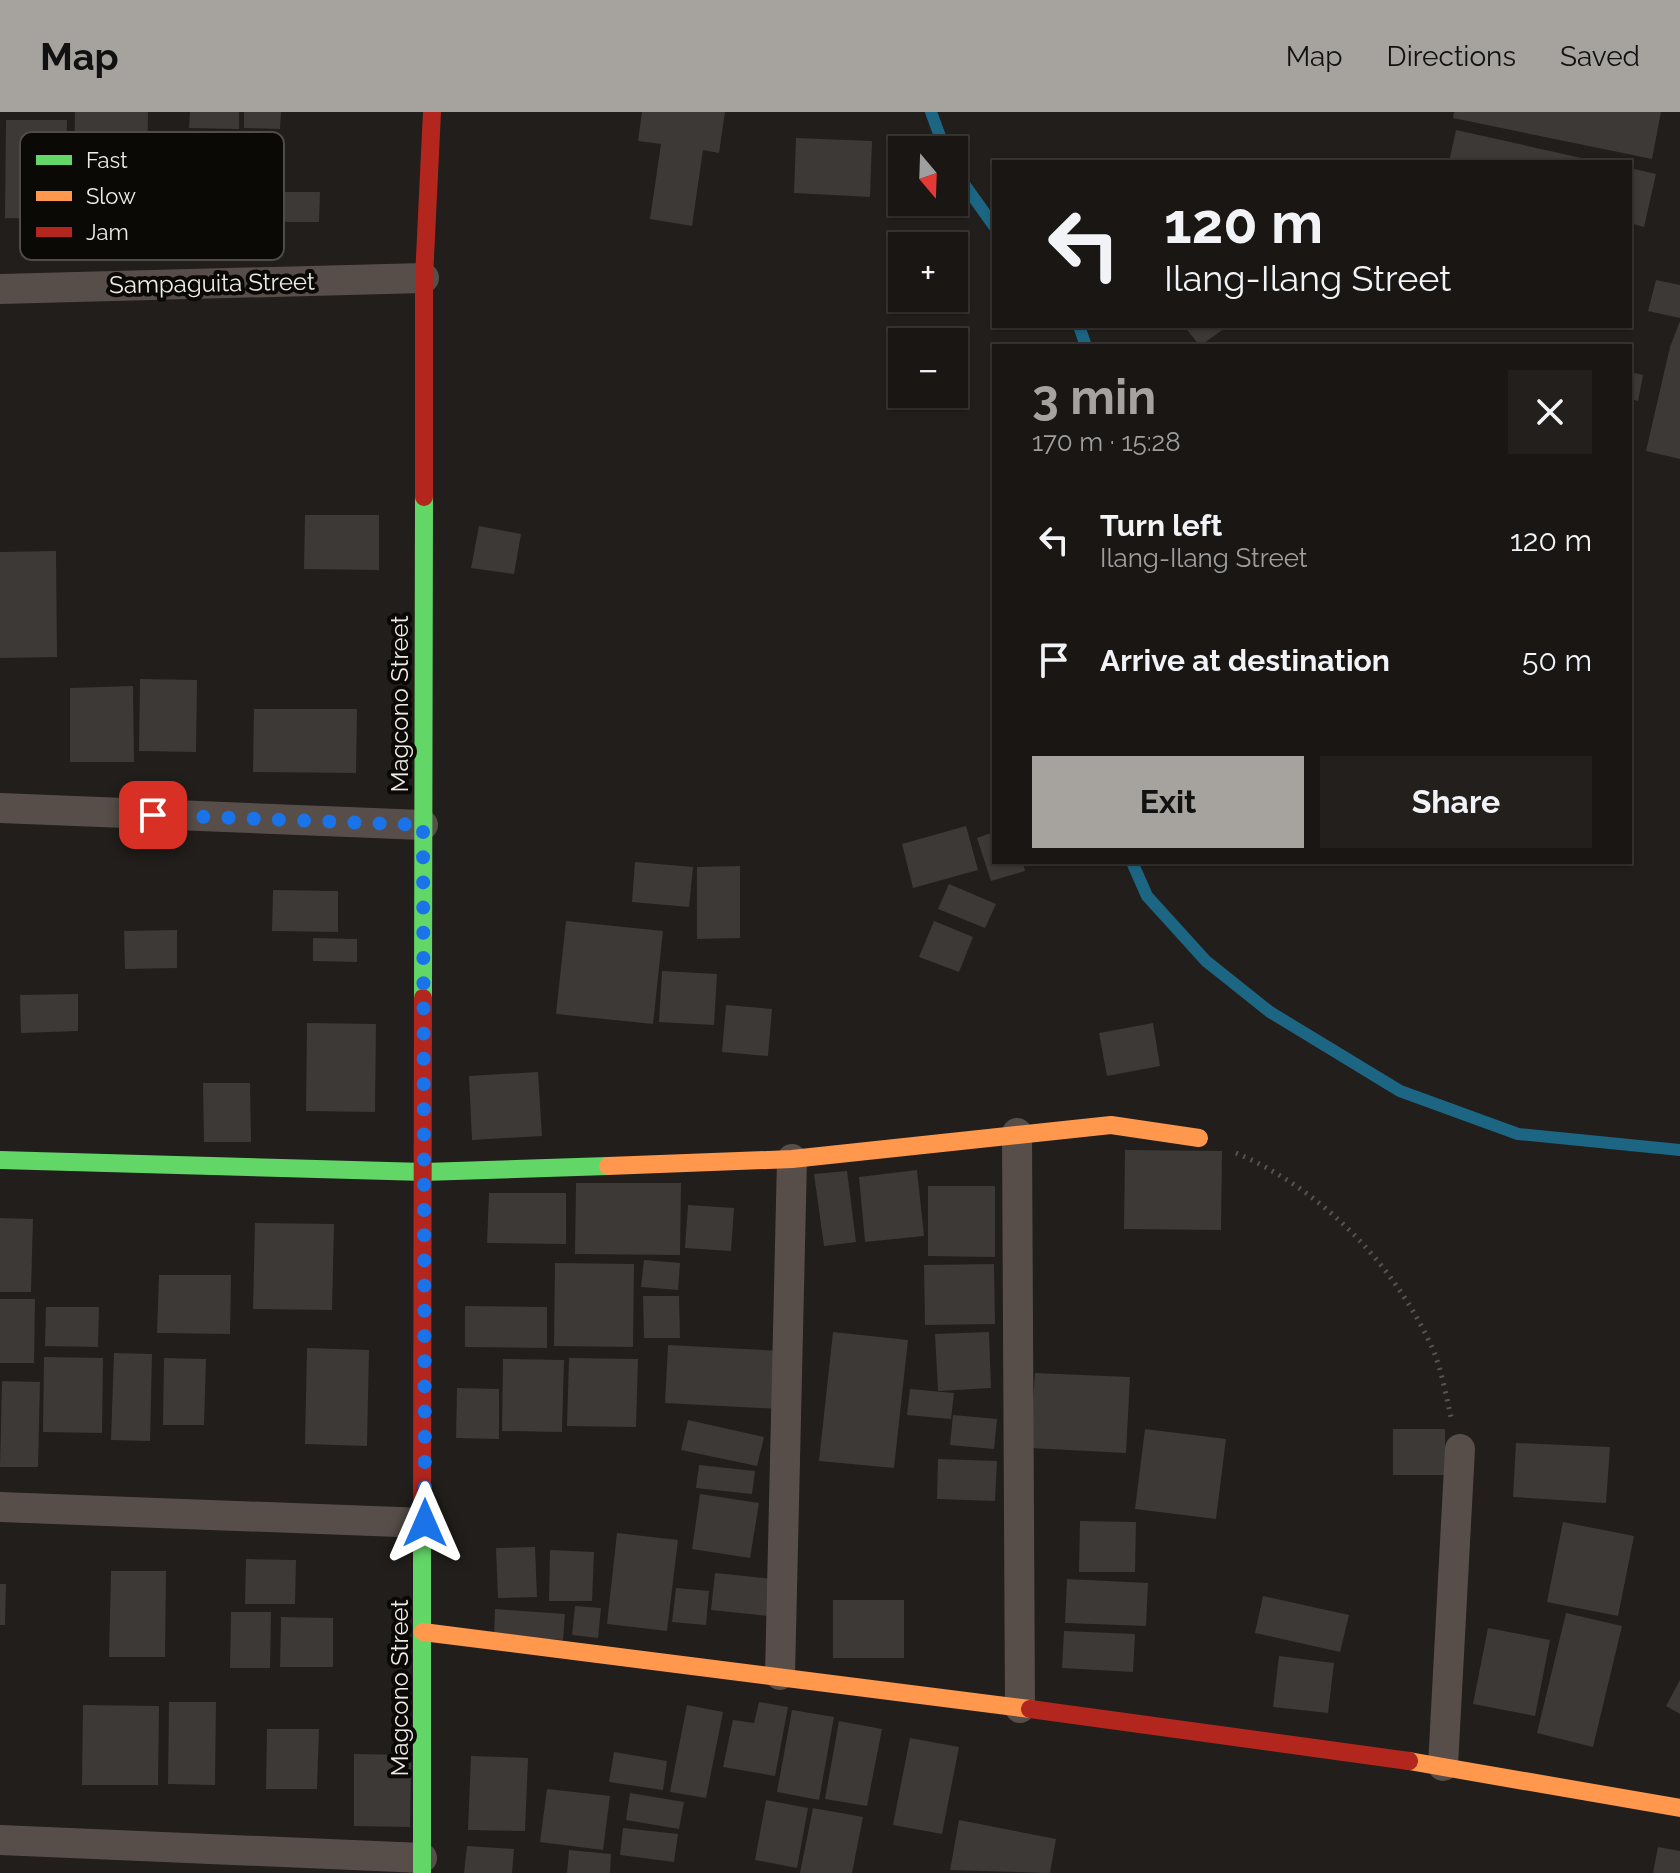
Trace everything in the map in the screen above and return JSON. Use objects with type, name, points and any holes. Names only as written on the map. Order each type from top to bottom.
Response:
[{"type":"street","name":"Magcono Street","points":[[422,1866],[425,1523],[424,278],[432,112]]},
{"type":"street","name":"Sampaguita Street","points":[[0,289],[424,278]]},
{"type":"street","points":[[0,808],[423,825]]},
{"type":"street","points":[[0,1160],[424,1172],[792,1159],[1111,1125],[1199,1138]]},
{"type":"street","points":[[1017,1133],[1020,1708]]},
{"type":"street","points":[[780,1675],[792,1159]]},
{"type":"street","points":[[1443,1766],[1460,1449]]},
{"type":"street","points":[[0,1507],[425,1523]]},
{"type":"street","points":[[423,1632],[780,1675],[1443,1766],[1680,1808]]},
{"type":"street","points":[[0,1840],[422,1866]]},
{"type":"path","points":[[1199,1138],[1264,1165],[1334,1215],[1395,1282],[1434,1353],[1460,1449]]},
{"type":"building","points":[[75,112],[148,112],[148,132],[75,132]]},
{"type":"building","points":[[190,112],[239,112],[239,129],[189,128]]},
{"type":"building","points":[[244,112],[281,112],[280,129],[244,128]]},
{"type":"building","points":[[642,112],[725,112],[719,153],[703,150],[692,226],[650,219],[661,144],[638,141]]},
{"type":"building","points":[[1454,112],[1661,112],[1652,159],[1453,118]]},
{"type":"building","points":[[6,120],[67,120],[67,132],[20,132],[20,218],[5,218]]},
{"type":"building","points":[[1456,130],[1591,160],[1449,160]]},
{"type":"building","points":[[796,138],[872,141],[870,197],[794,193]]},
{"type":"building","points":[[1632,168],[1656,174],[1644,227],[1632,224]]},
{"type":"building","points":[[284,192],[320,192],[319,222],[284,222]]},
{"type":"building","points":[[1656,280],[1680,285],[1680,318],[1648,311]]},
{"type":"building","points":[[1680,321],[1680,459],[1646,451],[1670,347]]},
{"type":"building","points":[[1186,328],[1225,328],[1203,344],[1198,344]]},
{"type":"building","points":[[1632,372],[1643,375],[1638,401],[1632,400]]},
{"type":"building","points":[[305,515],[379,515],[379,570],[304,569]]},
{"type":"building","points":[[479,526],[521,534],[514,574],[471,568]]},
{"type":"building","points":[[56,551],[57,657],[0,658],[0,552]]},
{"type":"building","points":[[140,679],[197,680],[196,752],[139,751]]},
{"type":"building","points":[[133,686],[134,762],[70,762],[70,688]]},
{"type":"building","points":[[254,709],[357,709],[356,773],[253,772]]},
{"type":"building","points":[[966,826],[978,870],[913,888],[902,844]]},
{"type":"building","points":[[992,833],[992,864],[1023,864],[1025,871],[991,881],[977,838]]},
{"type":"building","points":[[635,862],[693,867],[689,907],[632,902]]},
{"type":"building","points":[[740,866],[740,938],[697,939],[697,867]]},
{"type":"building","points":[[949,884],[996,904],[985,928],[938,909]]},
{"type":"building","points":[[273,890],[338,891],[338,932],[272,931]]},
{"type":"building","points":[[566,921],[663,931],[653,1024],[556,1014]]},
{"type":"building","points":[[934,921],[973,937],[959,972],[919,957]]},
{"type":"building","points":[[177,930],[177,968],[125,969],[124,931]]},
{"type":"building","points":[[313,938],[357,939],[357,962],[313,961]]},
{"type":"building","points":[[662,971],[717,974],[714,1025],[659,1022]]},
{"type":"building","points":[[78,994],[78,1031],[21,1033],[20,995]]},
{"type":"building","points":[[726,1005],[772,1009],[768,1056],[722,1052]]},
{"type":"building","points":[[307,1023],[376,1024],[375,1112],[306,1111]]},
{"type":"building","points":[[1153,1023],[1160,1066],[1107,1076],[1099,1033]]},
{"type":"building","points":[[538,1072],[542,1136],[472,1140],[469,1076]]},
{"type":"building","points":[[203,1083],[250,1083],[251,1142],[204,1142]]},
{"type":"building","points":[[1125,1150],[1222,1151],[1221,1230],[1124,1229]]},
{"type":"building","points":[[917,1170],[924,1236],[865,1242],[859,1177]]},
{"type":"building","points":[[847,1171],[856,1242],[824,1246],[814,1174]]},
{"type":"building","points":[[576,1183],[681,1183],[680,1255],[575,1254]]},
{"type":"building","points":[[928,1186],[995,1186],[995,1257],[928,1256]]},
{"type":"building","points":[[489,1193],[566,1193],[566,1244],[487,1243]]},
{"type":"building","points":[[688,1205],[734,1208],[731,1251],[685,1248]]},
{"type":"building","points":[[0,1218],[33,1219],[31,1292],[0,1292]]},
{"type":"building","points":[[255,1223],[334,1224],[332,1310],[253,1309]]},
{"type":"building","points":[[644,1260],[680,1263],[678,1290],[641,1287]]},
{"type":"building","points":[[555,1263],[634,1264],[633,1347],[554,1346]]},
{"type":"building","points":[[994,1264],[995,1324],[925,1325],[924,1265]]},
{"type":"building","points":[[159,1275],[231,1275],[230,1334],[157,1333]]},
{"type":"building","points":[[643,1296],[679,1296],[680,1338],[644,1338]]},
{"type":"building","points":[[0,1299],[35,1299],[34,1363],[0,1363]]},
{"type":"building","points":[[465,1306],[547,1307],[547,1348],[465,1347]]},
{"type":"building","points":[[46,1307],[99,1307],[98,1347],[45,1346]]},
{"type":"building","points":[[833,1332],[908,1340],[894,1468],[819,1461]]},
{"type":"building","points":[[989,1332],[991,1388],[938,1391],[935,1334]]},
{"type":"building","points":[[668,1345],[783,1351],[780,1409],[665,1403]]},
{"type":"building","points":[[307,1348],[369,1350],[367,1446],[305,1444]]},
{"type":"building","points":[[114,1353],[152,1354],[150,1441],[111,1440]]},
{"type":"building","points":[[44,1357],[103,1358],[102,1433],[43,1432]]},
{"type":"building","points":[[164,1358],[206,1359],[204,1425],[163,1425]]},
{"type":"building","points":[[569,1358],[638,1359],[636,1427],[567,1426]]},
{"type":"building","points":[[503,1359],[564,1360],[562,1432],[502,1431]]},
{"type":"building","points":[[1035,1373],[1130,1377],[1126,1453],[1030,1448]]},
{"type":"building","points":[[2,1381],[40,1382],[38,1467],[0,1467]]},
{"type":"building","points":[[457,1388],[499,1389],[499,1439],[456,1438]]},
{"type":"building","points":[[910,1389],[954,1393],[951,1419],[907,1415]]},
{"type":"building","points":[[953,1415],[997,1419],[994,1449],[950,1445]]},
{"type":"building","points":[[688,1420],[764,1437],[757,1466],[681,1450]]},
{"type":"building","points":[[1145,1429],[1226,1439],[1216,1519],[1135,1509]]},
{"type":"building","points":[[1393,1429],[1445,1429],[1445,1475],[1393,1475]]},
{"type":"building","points":[[1516,1443],[1610,1447],[1606,1503],[1513,1497]]},
{"type":"building","points":[[938,1459],[997,1461],[995,1501],[937,1499]]},
{"type":"building","points":[[699,1465],[755,1471],[752,1494],[696,1488]]},
{"type":"building","points":[[700,1494],[759,1503],[750,1558],[692,1549]]},
{"type":"building","points":[[1080,1521],[1136,1522],[1135,1572],[1079,1572]]},
{"type":"building","points":[[1563,1522],[1634,1536],[1618,1616],[1547,1602]]},
{"type":"building","points":[[617,1533],[678,1540],[667,1631],[607,1624]]},
{"type":"building","points":[[535,1547],[537,1597],[498,1598],[496,1548]]},
{"type":"building","points":[[550,1550],[594,1552],[592,1601],[549,1601]]},
{"type":"building","points":[[246,1559],[296,1560],[295,1604],[245,1604]]},
{"type":"building","points":[[111,1571],[166,1571],[165,1657],[109,1657]]},
{"type":"building","points":[[715,1573],[773,1579],[768,1616],[711,1610]]},
{"type":"building","points":[[1067,1579],[1148,1583],[1146,1626],[1065,1623]]},
{"type":"building","points":[[0,1584],[6,1584],[5,1625],[0,1625]]},
{"type":"building","points":[[676,1588],[709,1591],[706,1625],[672,1622]]},
{"type":"building","points":[[1263,1596],[1349,1615],[1340,1652],[1255,1633]]},
{"type":"building","points":[[833,1600],[904,1600],[904,1658],[833,1658]]},
{"type":"building","points":[[575,1606],[601,1608],[598,1638],[572,1635]]},
{"type":"building","points":[[495,1609],[565,1614],[563,1640],[494,1636]]},
{"type":"building","points":[[231,1612],[271,1612],[270,1668],[230,1668]]},
{"type":"building","points":[[1566,1613],[1622,1626],[1593,1747],[1537,1733]]},
{"type":"building","points":[[281,1617],[333,1618],[333,1667],[280,1667]]},
{"type":"building","points":[[1488,1628],[1550,1640],[1535,1716],[1473,1704]]},
{"type":"building","points":[[1064,1631],[1135,1634],[1133,1672],[1062,1668]]},
{"type":"building","points":[[1279,1656],[1334,1663],[1328,1713],[1273,1707]]},
{"type":"building","points":[[1680,1680],[1680,1714],[1666,1706]]},
{"type":"building","points":[[169,1702],[216,1702],[215,1785],[168,1784]]},
{"type":"building","points":[[759,1702],[788,1707],[775,1776],[723,1767],[733,1720],[754,1723]]},
{"type":"building","points":[[83,1705],[159,1706],[158,1785],[82,1785]]},
{"type":"building","points":[[687,1705],[723,1712],[706,1798],[670,1792]]},
{"type":"building","points":[[792,1710],[834,1717],[819,1800],[777,1792]]},
{"type":"building","points":[[839,1721],[882,1729],[867,1806],[825,1799]]},
{"type":"building","points":[[267,1729],[319,1729],[317,1789],[266,1789]]},
{"type":"building","points":[[910,1738],[959,1747],[942,1834],[893,1825]]},
{"type":"building","points":[[614,1752],[667,1761],[663,1790],[609,1782]]},
{"type":"building","points":[[354,1754],[411,1755],[410,1827],[354,1826]]},
{"type":"building","points":[[471,1756],[528,1758],[525,1831],[468,1830]]},
{"type":"building","points":[[547,1789],[610,1796],[603,1850],[540,1842]]},
{"type":"building","points":[[630,1793],[684,1802],[679,1829],[626,1820]]},
{"type":"building","points":[[766,1800],[808,1808],[797,1868],[755,1860]]},
{"type":"building","points":[[813,1808],[863,1817],[852,1873],[800,1873]]},
{"type":"building","points":[[959,1820],[1056,1839],[1050,1873],[950,1870]]},
{"type":"building","points":[[623,1828],[678,1834],[674,1862],[620,1855]]},
{"type":"building","points":[[467,1846],[514,1849],[512,1873],[464,1873]]},
{"type":"building","points":[[1658,1847],[1680,1851],[1680,1873],[1653,1873]]},
{"type":"building","points":[[569,1850],[611,1854],[610,1873],[567,1873]]},
{"type":"waterway","points":[[931,112],[940,136]]},
{"type":"waterway","points":[[968,190],[992,223]]},
{"type":"waterway","points":[[1080,328],[1085,344]]},
{"type":"waterway","points":[[1133,864],[1147,896],[1206,961],[1270,1012],[1400,1091],[1518,1134],[1680,1150]]},
{"type":"traffic: fast","points":[[423,998],[424,497]]},
{"type":"traffic: fast","points":[[0,1160],[424,1172],[608,1166]]},
{"type":"traffic: fast","points":[[422,1537],[422,1873]]},
{"type":"traffic: slow","points":[[608,1166],[792,1159],[1111,1125],[1199,1138]]},
{"type":"traffic: slow","points":[[423,1632],[1030,1709]]},
{"type":"traffic: slow","points":[[1409,1761],[1680,1808]]},
{"type":"traffic: jam","points":[[424,497],[424,278],[432,112]]},
{"type":"traffic: jam","points":[[422,1537],[423,998]]},
{"type":"traffic: jam","points":[[1030,1709],[1409,1761]]},
{"type":"route","points":[[153,815],[423,825],[425,1523]]}]
